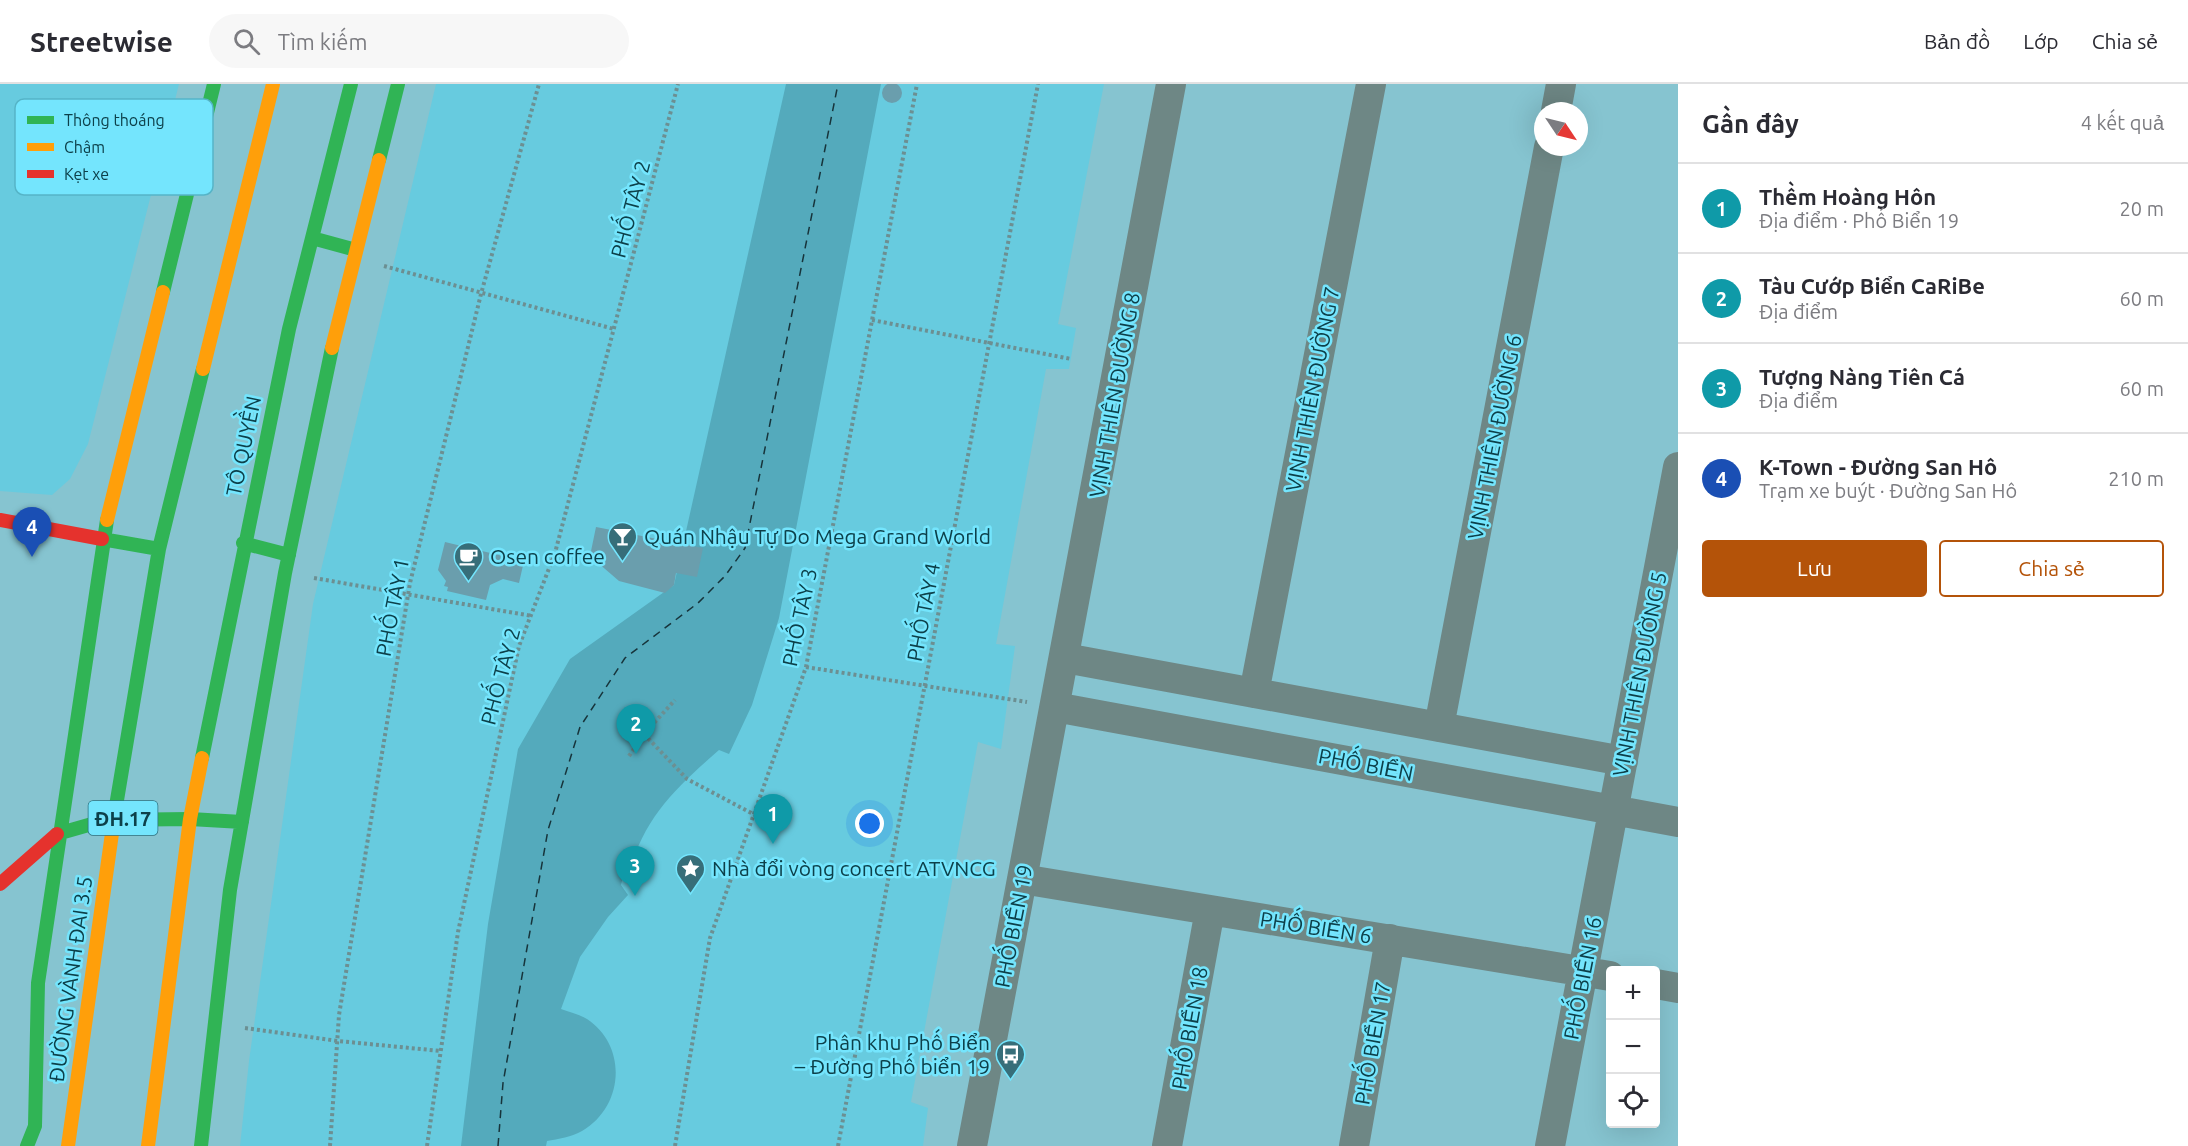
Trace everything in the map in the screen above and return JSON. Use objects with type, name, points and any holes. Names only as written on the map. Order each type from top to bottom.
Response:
[{"type":"main road","points":[[210,99],[214,84]]},
{"type":"main road","points":[[114,818],[159,549],[273,84]]},
{"type":"main road","name":"TÔ QUYỀN","points":[[190,819],[243,543],[289,329],[351,84]]},
{"type":"main road","points":[[201,1146],[230,890],[285,573],[324,380],[398,84]]},
{"type":"main road","points":[[27,1146],[35,1126],[38,983],[57,834],[102,539],[187,195]]},
{"type":"main road","points":[[312,238],[355,254]]},
{"type":"main road","points":[[0,520],[159,549]]},
{"type":"main road","points":[[243,543],[289,555]]},
{"type":"main road","name":"ĐH.17","points":[[0,884],[57,834],[79,824],[114,818],[242,822]]},
{"type":"main road","name":"ĐƯỜNG VÀNH ĐAI 3.5","points":[[68,1146],[114,818]]},
{"type":"main road","points":[[148,1146],[190,819]]},
{"type":"street","name":"VỊNH THIÊN ĐƯỜNG 8","points":[[1055,706],[1171,84]]},
{"type":"street","name":"VỊNH THIÊN ĐƯỜNG 7","points":[[1254,693],[1371,84]]},
{"type":"street","points":[[1558,102],[1561,84]]},
{"type":"street","name":"VỊNH THIÊN ĐƯỜNG 6","points":[[1439,727],[1547,156]]},
{"type":"street","name":"VỊNH THIÊN ĐƯỜNG 5","points":[[1614,810],[1678,467]]},
{"type":"street","points":[[1065,658],[1623,762]]},
{"type":"street","name":"PHỐ BIỂN","points":[[1055,706],[1678,822]]},
{"type":"street","name":"PHỐ BIỂN 19","points":[[972,1146],[1055,706]]},
{"type":"street","name":"PHỐ BIỂN 16","points":[[1550,1146],[1597,974],[1614,810]]},
{"type":"street","name":"PHỐ BIỂN 6","points":[[1022,879],[1597,974]]},
{"type":"street","name":"PHỐ BIỂN 18","points":[[1167,1146],[1210,910]]},
{"type":"street","name":"PHỐ BIỂN 17","points":[[1354,1146],[1390,939]]},
{"type":"street","points":[[1660,985],[1678,988]]},
{"type":"path","name":"PHỐ TÂY 1","points":[[330,1146],[339,1015],[407,595],[480,294],[539,84]]},
{"type":"path","name":"PHỐ TÂY 2","points":[[427,1146],[458,933],[519,646],[555,553],[678,84]]},
{"type":"path","name":"PHỐ TÂY 3","points":[[675,1146],[711,938],[806,667],[917,84]]},
{"type":"path","name":"PHỐ TÂY 4","points":[[838,1146],[1038,84]]},
{"type":"path","points":[[355,254],[480,294],[614,329]]},
{"type":"path","points":[[872,320],[1071,359]]},
{"type":"path","points":[[285,573],[532,616]]},
{"type":"path","points":[[806,667],[1055,706]]},
{"type":"path","points":[[629,756],[644,734],[675,700]]},
{"type":"path","points":[[644,734],[687,779],[755,815]]},
{"type":"path","points":[[214,1024],[338,1041],[441,1051]]},
{"type":"shaded area","points":[[0,84],[179,84],[175,99],[15,99],[15,195],[151,195],[88,444],[70,479],[52,495],[0,491]]},
{"type":"shaded area","points":[[436,84],[1104,84],[1058,324],[1076,328],[1069,369],[1046,369],[996,644],[1015,646],[1001,749],[978,742],[911,1102],[928,1108],[923,1146],[240,1146],[249,1061],[313,604]]},
{"type":"shaded area","points":[[786,84],[881,84],[779,618],[752,705],[729,754],[719,750],[690,776],[654,818],[644,834],[630,871],[623,876],[621,885],[628,895],[608,917],[580,957],[561,1009],[587,1019],[600,1031],[609,1045],[615,1060],[616,1076],[613,1092],[606,1107],[596,1120],[582,1131],[547,1141],[546,1146],[461,1146],[488,924],[518,749],[570,659],[674,585]]},
{"type":"building","points":[[888,83],[896,83],[902,89],[902,97],[896,103],[888,103],[882,97],[882,89]]},
{"type":"building","points":[[596,527],[703,548],[697,577],[676,573],[674,585],[665,593],[619,581],[590,556]]},
{"type":"building","points":[[445,542],[524,561],[519,583],[503,579],[490,585],[486,600],[447,591],[448,587],[444,586],[446,581],[438,570]]},
{"type":"ferry route","points":[[498,1146],[503,1083],[548,830],[580,727],[625,658],[698,603],[725,576],[745,548],[838,84]]},
{"type":"traffic: fast","points":[[210,99],[214,84]]},
{"type":"traffic: fast","points":[[202,758],[289,329],[351,84]]},
{"type":"traffic: fast","points":[[379,160],[398,84]]},
{"type":"traffic: fast","points":[[163,292],[187,195]]},
{"type":"traffic: fast","points":[[312,238],[356,250]]},
{"type":"traffic: fast","points":[[201,1146],[230,890],[285,573],[332,348]]},
{"type":"traffic: fast","points":[[115,812],[159,549],[203,369]]},
{"type":"traffic: fast","points":[[27,1146],[35,1126],[38,983],[107,520]]},
{"type":"traffic: fast","points":[[102,539],[159,549]]},
{"type":"traffic: fast","points":[[243,543],[289,555]]},
{"type":"traffic: fast","points":[[190,819],[242,822]]},
{"type":"traffic: fast","points":[[57,834],[106,820],[190,819]]},
{"type":"traffic: slow","points":[[203,369],[273,84]]},
{"type":"traffic: slow","points":[[332,348],[379,160]]},
{"type":"traffic: slow","points":[[107,520],[163,292]]},
{"type":"traffic: slow","points":[[148,1146],[190,819],[202,758]]},
{"type":"traffic: slow","points":[[68,1146],[115,812]]},
{"type":"traffic: jam","points":[[0,520],[102,539]]},
{"type":"traffic: jam","points":[[0,884],[57,834]]},
{"type":"place","name":"K-Town - Đường San Hô","points":[[32,557]]},
{"type":"place","name":"Quán Nhậu Tự Do Mega Grand World","points":[[623,562]]},
{"type":"place","name":"Osen coffee","points":[[469,582]]},
{"type":"place","name":"Tàu Cướp Biển CaRiBe","points":[[636,754]]},
{"type":"place","name":"Thềm Hoàng Hôn","points":[[773,844]]},
{"type":"place","name":"Nhà đổi vòng concert ATVNCG","points":[[691,894]]},
{"type":"place","name":"Tượng Nàng Tiên Cá","points":[[635,896]]},
{"type":"place","name":"Phân khu Phố Biển – Đường Phố biển 19","points":[[1011,1080]]}]
